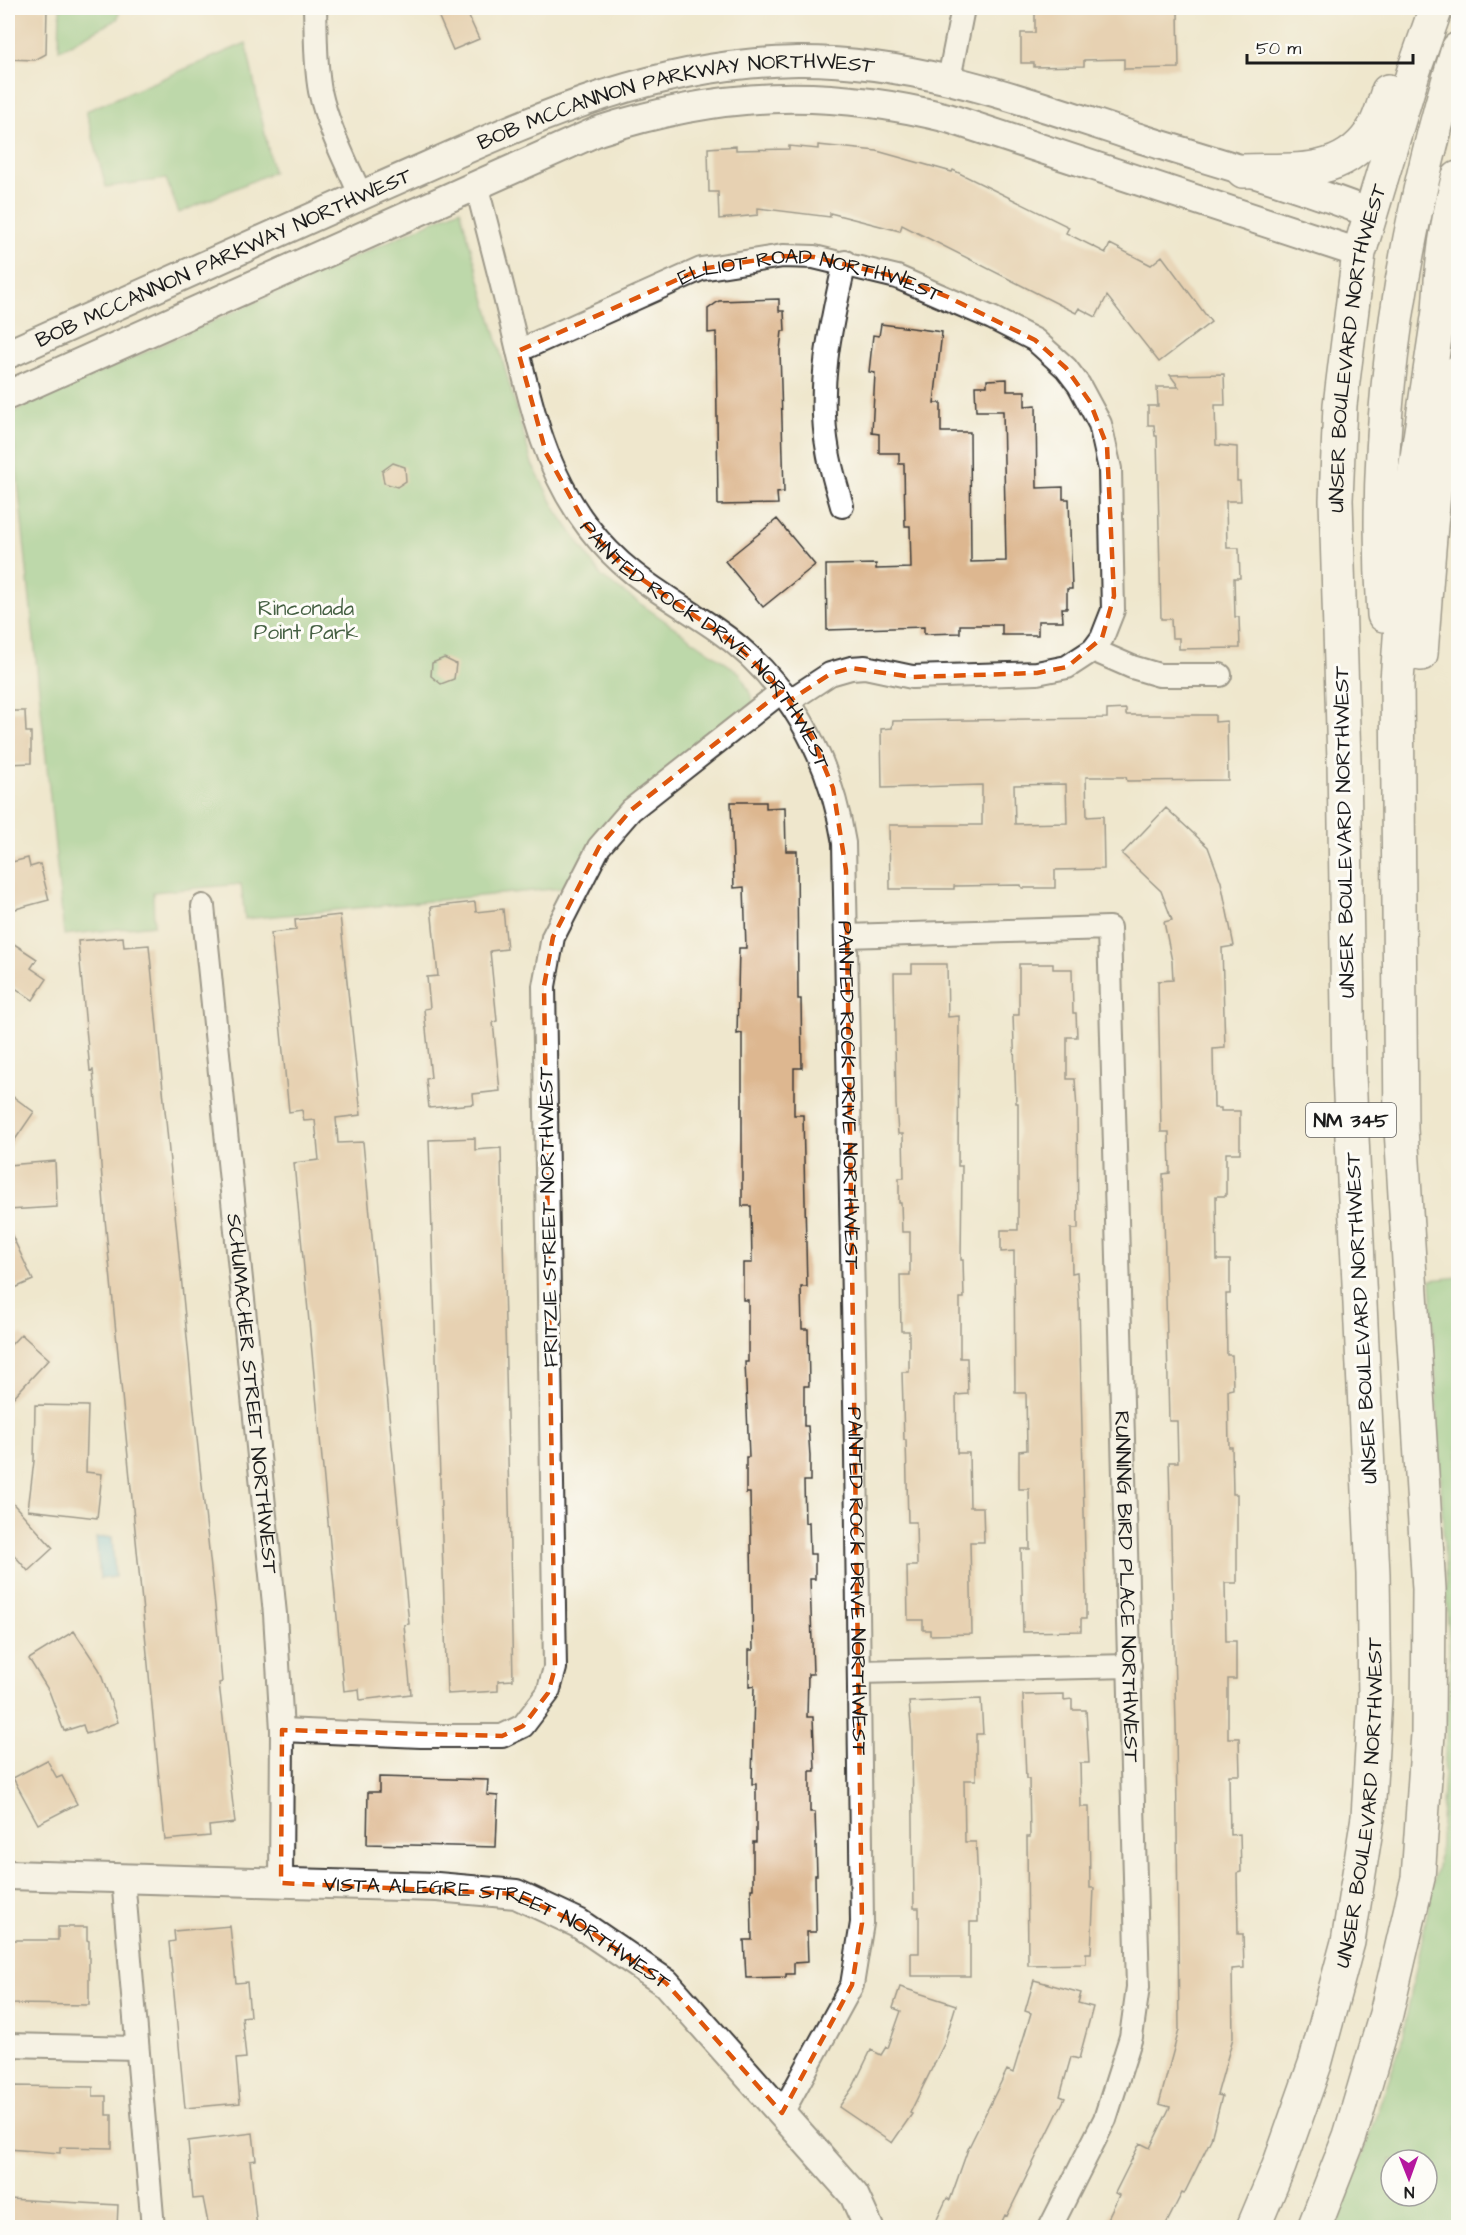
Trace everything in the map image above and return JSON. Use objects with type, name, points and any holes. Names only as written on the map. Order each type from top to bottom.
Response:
[{"type":"main road","points":[[1242,171],[1303,169],[1332,164],[1348,158],[1357,151],[1376,125],[1419,8]]},
{"type":"main road","name":"UNSER BOULEVARD NORTHWEST","points":[[1253,2228],[1280,2166],[1316,2064],[1348,1942],[1368,1816],[1375,1697],[1373,1575],[1349,1075],[1344,761],[1336,500],[1340,405],[1359,253],[1436,8]]},
{"type":"main road","points":[[1397,681],[1384,629],[1380,507],[1387,379],[1411,228],[1458,49]]},
{"type":"main road","name":"NM 345","points":[[1314,2228],[1354,2124],[1386,2014],[1415,1889],[1428,1734],[1429,1589],[1401,1129],[1397,681],[1409,511],[1439,311],[1449,283],[1458,178]]},
{"type":"main road","points":[[1370,213],[1453,242]]},
{"type":"main road","points":[[1359,253],[1449,283]]},
{"type":"main road","points":[[1398,770],[1420,671],[1435,482],[1445,404],[1458,372]]},
{"type":"main road","points":[[1233,2228],[1241,2213],[1280,2166]]},
{"type":"street","points":[[315,8],[316,65],[327,118],[376,230]]},
{"type":"street","points":[[941,116],[963,8]]},
{"type":"street","name":"BOB MCCANNON PARKWAY NORTHWEST","points":[[8,354],[361,196],[590,97],[672,74],[714,67],[768,62],[839,62],[889,67],[949,79],[1370,213]]},
{"type":"street","name":"BOB MCCANNON PARKWAY NORTHWEST","points":[[8,395],[598,131],[672,109],[711,102],[788,96],[829,97],[869,101],[941,116],[1333,242],[1359,253]]},
{"type":"street","points":[[462,152],[476,184]]},
{"type":"street","name":"PAINTED ROCK DRIVE NORTHWEST","points":[[476,184],[546,453],[557,479],[588,527],[624,566],[666,599],[738,646],[785,696],[812,737],[823,762],[839,815],[846,870],[862,1923],[852,1984],[782,2113]]},
{"type":"street","name":"ELLIOT ROAD NORTHWEST","points":[[518,351],[701,269],[783,256],[814,257],[845,262],[897,277],[948,297],[1035,340],[1066,368],[1083,392],[1100,424],[1107,446],[1112,493],[1113,610],[1102,638],[1093,650]]},
{"type":"street","points":[[842,506],[828,452],[825,383],[827,348],[845,262]]},
{"type":"street","points":[[1093,650],[1132,667],[1159,675],[1220,675]]},
{"type":"street","name":"FRITZIE STREET NORTHWEST","points":[[282,1730],[421,1736],[502,1736],[523,1726],[548,1693],[555,1668],[544,987],[553,937],[599,847],[631,810],[785,696],[830,674],[865,667],[912,677],[1037,673],[1067,667],[1093,650]]},
{"type":"street","name":"SCHUMACHER STREET NORTHWEST","points":[[203,906],[275,1614],[282,1730],[281,1883]]},
{"type":"street","name":"RUNNING BIRD PLACE NORTHWEST","points":[[846,936],[1109,928],[1138,1987],[1131,2037],[1105,2119],[1050,2228]]},
{"type":"street","points":[[859,1672],[1130,1666]]},
{"type":"street","name":"VISTA ALEGRE STREET NORTHWEST","points":[[8,1875],[437,1887],[516,1894],[578,1923],[666,1983],[854,2195],[869,2228]]},
{"type":"street","points":[[123,1878],[153,2228]]},
{"type":"street","points":[[8,2045],[137,2049]]},
{"type":"highlighted area","points":[[783,256],[814,257],[897,277],[948,297],[1035,340],[1066,368],[1090,402],[1107,446],[1114,596],[1102,638],[1067,667],[1037,673],[912,677],[851,668],[830,674],[789,701],[812,737],[833,788],[846,870],[862,1923],[852,1985],[782,2113],[666,1983],[578,1923],[516,1894],[281,1883],[282,1730],[502,1736],[523,1726],[548,1693],[555,1668],[544,986],[553,937],[599,847],[631,810],[782,691],[738,646],[623,566],[587,527],[546,453],[518,351],[701,269]]},
{"type":"green space","points":[[60,8],[120,8],[118,18],[114,21],[59,50]]},
{"type":"green space","points":[[246,43],[273,172],[179,213],[166,179],[106,187],[86,111]]},
{"type":"green space","name":"Rinconada Point Park","points":[[460,209],[532,464],[557,511],[602,577],[740,673],[754,702],[599,834],[563,888],[245,919],[241,884],[153,892],[154,925],[64,935],[11,413]]},
{"type":"green space","points":[[1458,1277],[1458,2227],[1336,2228],[1400,2048],[1439,1856],[1450,1672],[1431,1280]]},
{"type":"water","points":[[112,1537],[115,1577],[100,1579],[96,1538]]},
{"type":"building","points":[[8,8],[47,8],[46,54],[35,60],[8,59]]},
{"type":"building","points":[[435,8],[465,8],[479,39],[453,50]]},
{"type":"building","points":[[1035,8],[1084,8],[1084,13],[1123,12],[1123,8],[1174,8],[1174,11],[1178,11],[1179,68],[1124,69],[1124,59],[1084,60],[1084,66],[1034,67],[1034,63],[1021,63],[1021,33],[1035,33]]},
{"type":"building","points":[[818,145],[877,151],[952,172],[953,170],[1069,227],[1066,233],[1106,253],[1110,244],[1151,265],[1162,256],[1211,322],[1159,362],[1107,296],[1096,317],[1079,308],[1076,313],[902,225],[900,231],[830,213],[830,217],[758,208],[758,215],[719,219],[718,192],[709,192],[708,148],[736,146],[736,150],[789,149],[789,146],[818,149]]},
{"type":"building","points":[[779,299],[779,311],[784,311],[785,331],[782,331],[780,350],[784,492],[777,493],[778,504],[718,505],[716,332],[708,333],[708,309],[719,301]]},
{"type":"building","points":[[881,324],[942,332],[934,403],[941,403],[941,432],[970,432],[971,562],[1006,561],[1003,411],[976,411],[975,386],[987,386],[987,380],[1007,379],[1007,391],[1025,391],[1025,406],[1036,405],[1037,488],[1063,487],[1063,499],[1069,499],[1072,589],[1067,589],[1067,608],[1062,608],[1063,621],[1038,621],[1038,635],[1002,635],[1002,625],[960,625],[960,633],[924,634],[924,627],[827,630],[826,565],[876,564],[876,569],[911,568],[910,526],[905,526],[904,464],[899,464],[899,453],[879,453],[879,434],[872,433],[875,373],[869,372],[873,335],[879,336]]},
{"type":"building","points":[[1224,374],[1225,405],[1215,405],[1216,445],[1237,447],[1237,481],[1240,481],[1241,501],[1226,501],[1227,548],[1239,548],[1240,578],[1234,578],[1235,617],[1239,617],[1240,648],[1179,649],[1179,638],[1172,638],[1171,619],[1161,619],[1157,436],[1155,436],[1154,425],[1148,425],[1148,406],[1158,406],[1157,387],[1179,387],[1170,375]]},
{"type":"building","points":[[393,463],[405,467],[406,481],[397,487],[384,483],[382,471]]},
{"type":"building","points":[[777,519],[815,565],[763,607],[725,561]]},
{"type":"building","points":[[444,658],[456,664],[454,679],[441,684],[431,676],[432,663]]},
{"type":"building","points":[[1126,709],[1126,715],[1215,715],[1215,722],[1227,721],[1228,780],[1127,781],[1126,777],[1086,777],[1087,817],[1103,816],[1104,869],[1055,870],[1055,888],[1022,888],[1021,885],[954,886],[954,889],[890,889],[889,825],[982,825],[982,785],[882,788],[881,729],[892,728],[893,721],[1107,718],[1107,710]],"holes":[[[1066,784],[1067,823],[1015,824],[1014,785]]]},
{"type":"building","points":[[8,711],[25,711],[26,732],[31,732],[31,763],[8,764]]},
{"type":"building","points":[[731,802],[766,802],[766,808],[785,807],[786,851],[797,851],[798,999],[801,999],[802,1068],[794,1068],[794,1115],[803,1115],[807,1287],[801,1287],[802,1329],[808,1329],[809,1386],[804,1386],[804,1426],[808,1426],[810,1456],[810,1481],[804,1481],[805,1523],[809,1522],[810,1554],[815,1554],[815,1579],[810,1579],[813,1674],[808,1674],[807,1717],[813,1717],[815,1771],[810,1771],[810,1812],[815,1812],[817,1875],[815,1875],[816,1932],[807,1932],[808,1962],[794,1963],[794,1974],[786,1974],[786,1977],[746,1978],[744,1940],[752,1940],[751,1889],[753,1889],[753,1842],[756,1842],[756,1784],[752,1784],[754,1686],[749,1687],[749,1650],[753,1650],[750,1493],[746,1493],[746,1457],[749,1457],[745,1362],[748,1362],[748,1300],[743,1300],[743,1263],[752,1263],[751,1206],[742,1206],[742,1033],[737,1034],[739,948],[746,948],[744,887],[734,888]]},
{"type":"building","points":[[1166,808],[1208,847],[1221,882],[1234,946],[1222,948],[1225,1048],[1213,1049],[1214,1108],[1221,1108],[1221,1111],[1240,1111],[1240,1153],[1226,1153],[1226,1196],[1216,1196],[1217,1260],[1230,1260],[1230,1294],[1226,1294],[1227,1355],[1232,1355],[1233,1389],[1228,1390],[1229,1447],[1232,1447],[1233,1494],[1237,1494],[1237,1583],[1225,1583],[1226,1641],[1236,1641],[1236,1679],[1228,1679],[1228,1738],[1239,1738],[1240,1775],[1229,1775],[1230,1835],[1240,1834],[1241,1872],[1237,1873],[1238,1934],[1243,1934],[1244,1968],[1232,1969],[1233,2038],[1217,2095],[1222,2096],[1211,2139],[1184,2194],[1182,2193],[1164,2228],[1103,2228],[1119,2195],[1115,2193],[1140,2143],[1150,2148],[1170,2107],[1159,2104],[1179,2030],[1176,1724],[1169,1462],[1178,1462],[1177,1421],[1169,1421],[1163,1174],[1170,1173],[1169,1132],[1161,1132],[1158,981],[1173,980],[1172,961],[1164,922],[1172,920],[1161,891],[1122,854]]},
{"type":"building","points":[[28,858],[30,867],[40,864],[49,900],[8,911],[8,863]]},
{"type":"building","points":[[475,902],[476,912],[503,909],[507,949],[490,951],[497,1021],[493,1022],[500,1091],[473,1094],[474,1104],[429,1108],[426,1079],[431,1078],[424,1009],[430,1008],[427,977],[438,976],[431,907]]},
{"type":"building","points":[[340,915],[361,1115],[336,1118],[338,1143],[363,1142],[409,1624],[404,1625],[411,1694],[360,1700],[359,1689],[344,1691],[294,1163],[319,1160],[315,1120],[304,1121],[302,1110],[289,1112],[271,933],[296,930],[295,920]]},
{"type":"building","points":[[123,937],[124,947],[149,945],[216,1615],[222,1682],[219,1683],[235,1823],[209,1826],[210,1836],[165,1840],[105,1219],[93,1070],[90,1071],[78,941]]},
{"type":"building","points":[[8,940],[37,959],[31,968],[47,979],[33,1000],[8,983]]},
{"type":"building","points":[[912,964],[947,964],[948,1017],[959,1016],[958,1166],[962,1166],[961,1260],[963,1260],[964,1298],[960,1298],[960,1358],[967,1358],[968,1394],[956,1395],[957,1453],[969,1453],[970,1507],[983,1507],[984,1542],[970,1542],[972,1634],[930,1635],[930,1630],[923,1630],[923,1620],[908,1620],[907,1566],[917,1566],[916,1522],[908,1522],[902,1372],[909,1372],[909,1331],[901,1331],[900,1275],[910,1275],[910,1232],[902,1232],[901,1203],[899,1203],[899,1178],[904,1178],[903,1134],[898,1134],[896,1104],[894,973],[912,973]]},
{"type":"building","points":[[1019,964],[1053,964],[1053,969],[1072,969],[1073,1013],[1076,1013],[1077,1037],[1067,1037],[1067,1079],[1075,1079],[1077,1110],[1078,1229],[1071,1229],[1072,1273],[1077,1272],[1079,1304],[1086,1595],[1086,1619],[1081,1619],[1081,1631],[1023,1632],[1021,1549],[1030,1549],[1029,1489],[1019,1489],[1019,1451],[1027,1450],[1026,1393],[1015,1393],[1014,1251],[1001,1252],[1001,1230],[1018,1230],[1018,1103],[1016,1103],[1013,1015],[1019,1015]]},
{"type":"building","points":[[8,1093],[34,1112],[8,1150]]},
{"type":"building","points":[[475,1138],[475,1150],[501,1148],[513,1680],[498,1681],[498,1691],[447,1694],[429,1140]]},
{"type":"building","points":[[55,1161],[57,1207],[8,1210],[8,1165]]},
{"type":"building","points":[[8,1227],[33,1280],[8,1291]]},
{"type":"building","points":[[21,1334],[49,1359],[8,1403],[8,1348]]},
{"type":"building","points":[[35,1405],[88,1406],[86,1472],[102,1474],[97,1518],[28,1510],[34,1461]]},
{"type":"building","points":[[8,1498],[53,1548],[28,1571],[8,1548]]},
{"type":"building","points":[[74,1631],[99,1669],[118,1722],[86,1734],[83,1725],[64,1731],[49,1691],[29,1659]]},
{"type":"building","points":[[1064,1694],[1064,1700],[1072,1699],[1072,1710],[1086,1710],[1089,1763],[1080,1763],[1081,1807],[1089,1807],[1090,1888],[1094,1888],[1091,1953],[1086,1953],[1086,1964],[1028,1965],[1029,1779],[1026,1779],[1023,1695]]},
{"type":"building","points":[[981,1699],[983,1734],[976,1734],[976,1780],[964,1780],[965,1842],[976,1842],[978,1884],[978,1922],[970,1922],[970,1976],[911,1976],[911,1953],[919,1953],[919,1908],[914,1908],[912,1737],[909,1702]]},
{"type":"building","points":[[47,1760],[57,1778],[62,1776],[77,1804],[38,1824],[13,1778]]},
{"type":"building","points":[[379,1777],[488,1780],[487,1795],[498,1796],[496,1847],[367,1844],[368,1792],[379,1792]]},
{"type":"building","points":[[230,1926],[236,1983],[247,1982],[250,2016],[242,2017],[246,2058],[236,2059],[240,2103],[185,2108],[169,1942],[175,1941],[174,1931]]},
{"type":"building","points":[[58,1927],[87,1927],[89,2005],[9,2004],[10,1940],[58,1940]]},
{"type":"building","points":[[1034,1980],[1081,1993],[1078,2003],[1093,2007],[1079,2059],[1071,2057],[1060,2096],[1065,2098],[999,2228],[933,2228],[947,2198],[950,2200],[968,2149],[1007,2070],[1013,2073],[1031,2013],[1025,2011]]},
{"type":"building","points":[[900,1987],[956,2005],[944,2044],[910,2113],[912,2114],[892,2143],[839,2107],[853,2087],[871,2050],[881,2055],[886,2047],[888,2048],[901,2011],[893,2008]]},
{"type":"building","points":[[8,2086],[93,2087],[93,2096],[106,2096],[106,2115],[112,2115],[112,2148],[60,2147],[60,2153],[8,2149]]},
{"type":"building","points":[[253,2133],[256,2160],[250,2161],[257,2228],[209,2228],[203,2198],[193,2199],[188,2141]]},
{"type":"building","points":[[8,2199],[118,2205],[117,2228],[8,2228]]}]
